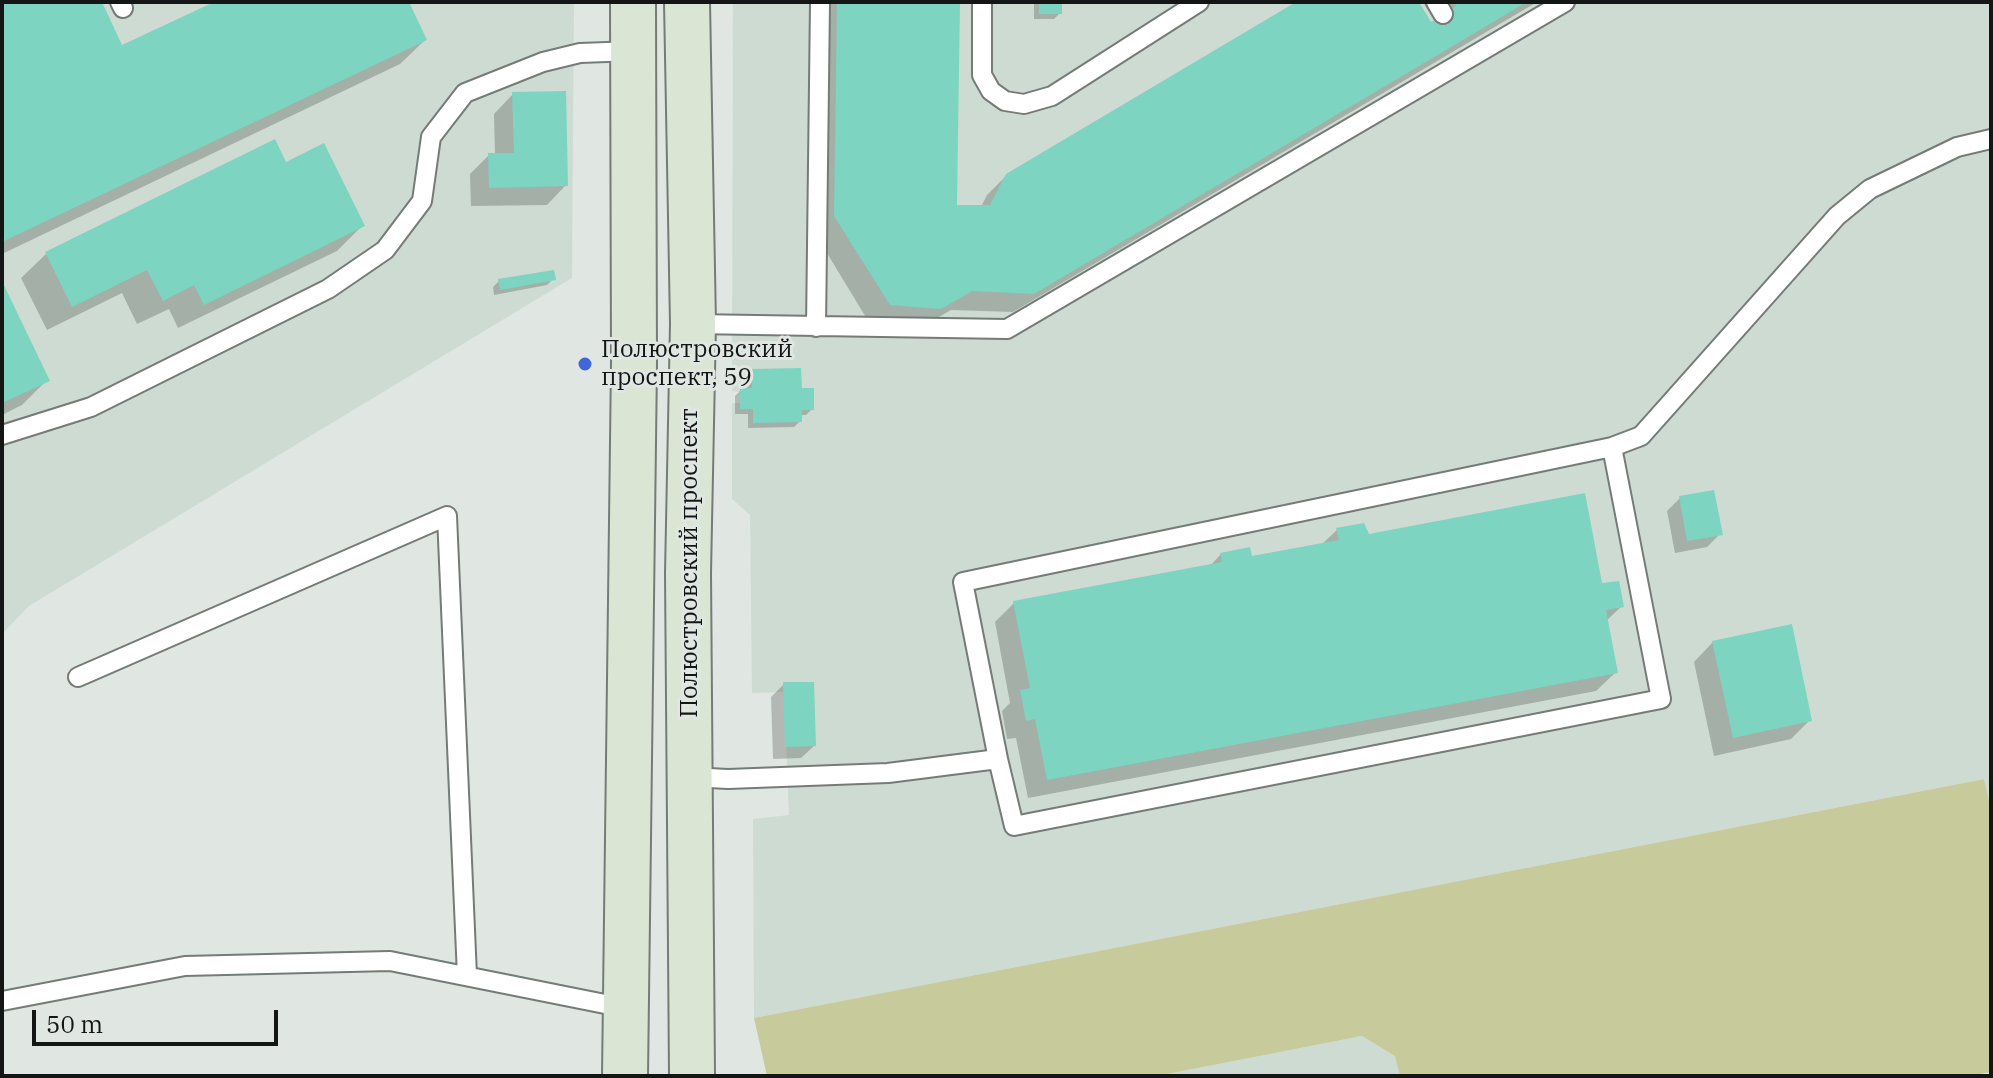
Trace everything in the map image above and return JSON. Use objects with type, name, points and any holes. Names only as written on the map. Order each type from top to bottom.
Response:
[{"type":"main road","points":[[625,1076],[633,2]]},
{"type":"main road","name":"Полюстровский проспект","points":[[687,2],[693,324],[688,573],[692,1076]]},
{"type":"main road","points":[[631,575],[688,573]]},
{"type":"lane","points":[[816,327],[820,2]]},
{"type":"lane","points":[[982,2],[982,75],[991,91],[1005,101],[1024,104],[1052,96],[1199,2]]},
{"type":"lane","points":[[693,324],[1007,329],[1465,50],[1565,2]]},
{"type":"lane","points":[[2,435],[91,407],[328,289],[385,250],[422,201],[431,137],[465,93],[543,62],[580,53],[634,51]]},
{"type":"lane","points":[[1612,447],[1661,699],[1014,826],[963,582],[1612,447],[1641,436],[1837,216],[1870,189],[1957,147],[1991,139]]},
{"type":"lane","points":[[78,677],[447,516],[467,976]]},
{"type":"lane","points":[[689,777],[728,779],[888,773],[998,759]]},
{"type":"lane","points":[[2,1001],[185,966],[390,961],[625,1008]]},
{"type":"shaded area","points":[[2,2],[574,2],[572,278],[29,606],[2,634]]},
{"type":"shaded area","points":[[733,2],[1991,2],[1991,809],[1984,779],[754,1018],[753,819],[789,815],[784,692],[752,693],[750,515],[732,499],[732,403],[740,403],[740,392],[732,391]]},
{"type":"shaded area","points":[[1362,1036],[1396,1056],[1400,1076],[1157,1076]]},
{"type":"green space","points":[[1984,779],[1991,809],[1991,1072],[1970,1076],[1400,1076],[1395,1056],[1362,1036],[1157,1076],[767,1076],[754,1018]]},
{"type":"building","points":[[2,2],[102,2],[122,45],[214,2],[409,2],[427,40],[2,242]]},
{"type":"building","points":[[837,2],[960,2],[957,205],[990,205],[1006,174],[1296,2],[1419,2],[1431,22],[1456,6],[1454,2],[1527,2],[1034,294],[972,291],[941,309],[890,305],[834,216]]},
{"type":"building","points":[[1039,2],[1062,2],[1062,14],[1039,14]]},
{"type":"building","points":[[566,91],[568,186],[489,188],[488,153],[514,153],[512,92]]},
{"type":"building","points":[[275,139],[286,162],[324,143],[365,226],[204,305],[194,285],[163,301],[147,270],[72,307],[45,252]]},
{"type":"building","points":[[554,270],[556,280],[500,290],[498,279]]},
{"type":"building","points":[[2,281],[50,381],[2,403]]},
{"type":"building","points":[[801,368],[802,388],[814,388],[814,410],[802,410],[802,422],[753,423],[753,409],[740,409],[740,388],[752,388],[752,369]]},
{"type":"building","points":[[1714,490],[1723,535],[1687,541],[1679,496]]},
{"type":"building","points":[[1585,493],[1602,583],[1619,581],[1624,607],[1606,610],[1618,673],[1047,780],[1035,719],[1026,721],[1020,690],[1030,688],[1013,601],[1222,562],[1220,553],[1250,547],[1252,556],[1339,540],[1336,528],[1364,523],[1369,534]]},
{"type":"building","points":[[1792,624],[1812,721],[1733,738],[1712,641]]},
{"type":"building","points":[[783,682],[814,682],[816,746],[785,747]]},
{"type":"place","name":"Полюстровский проспект, 59","points":[[585,364]]}]
